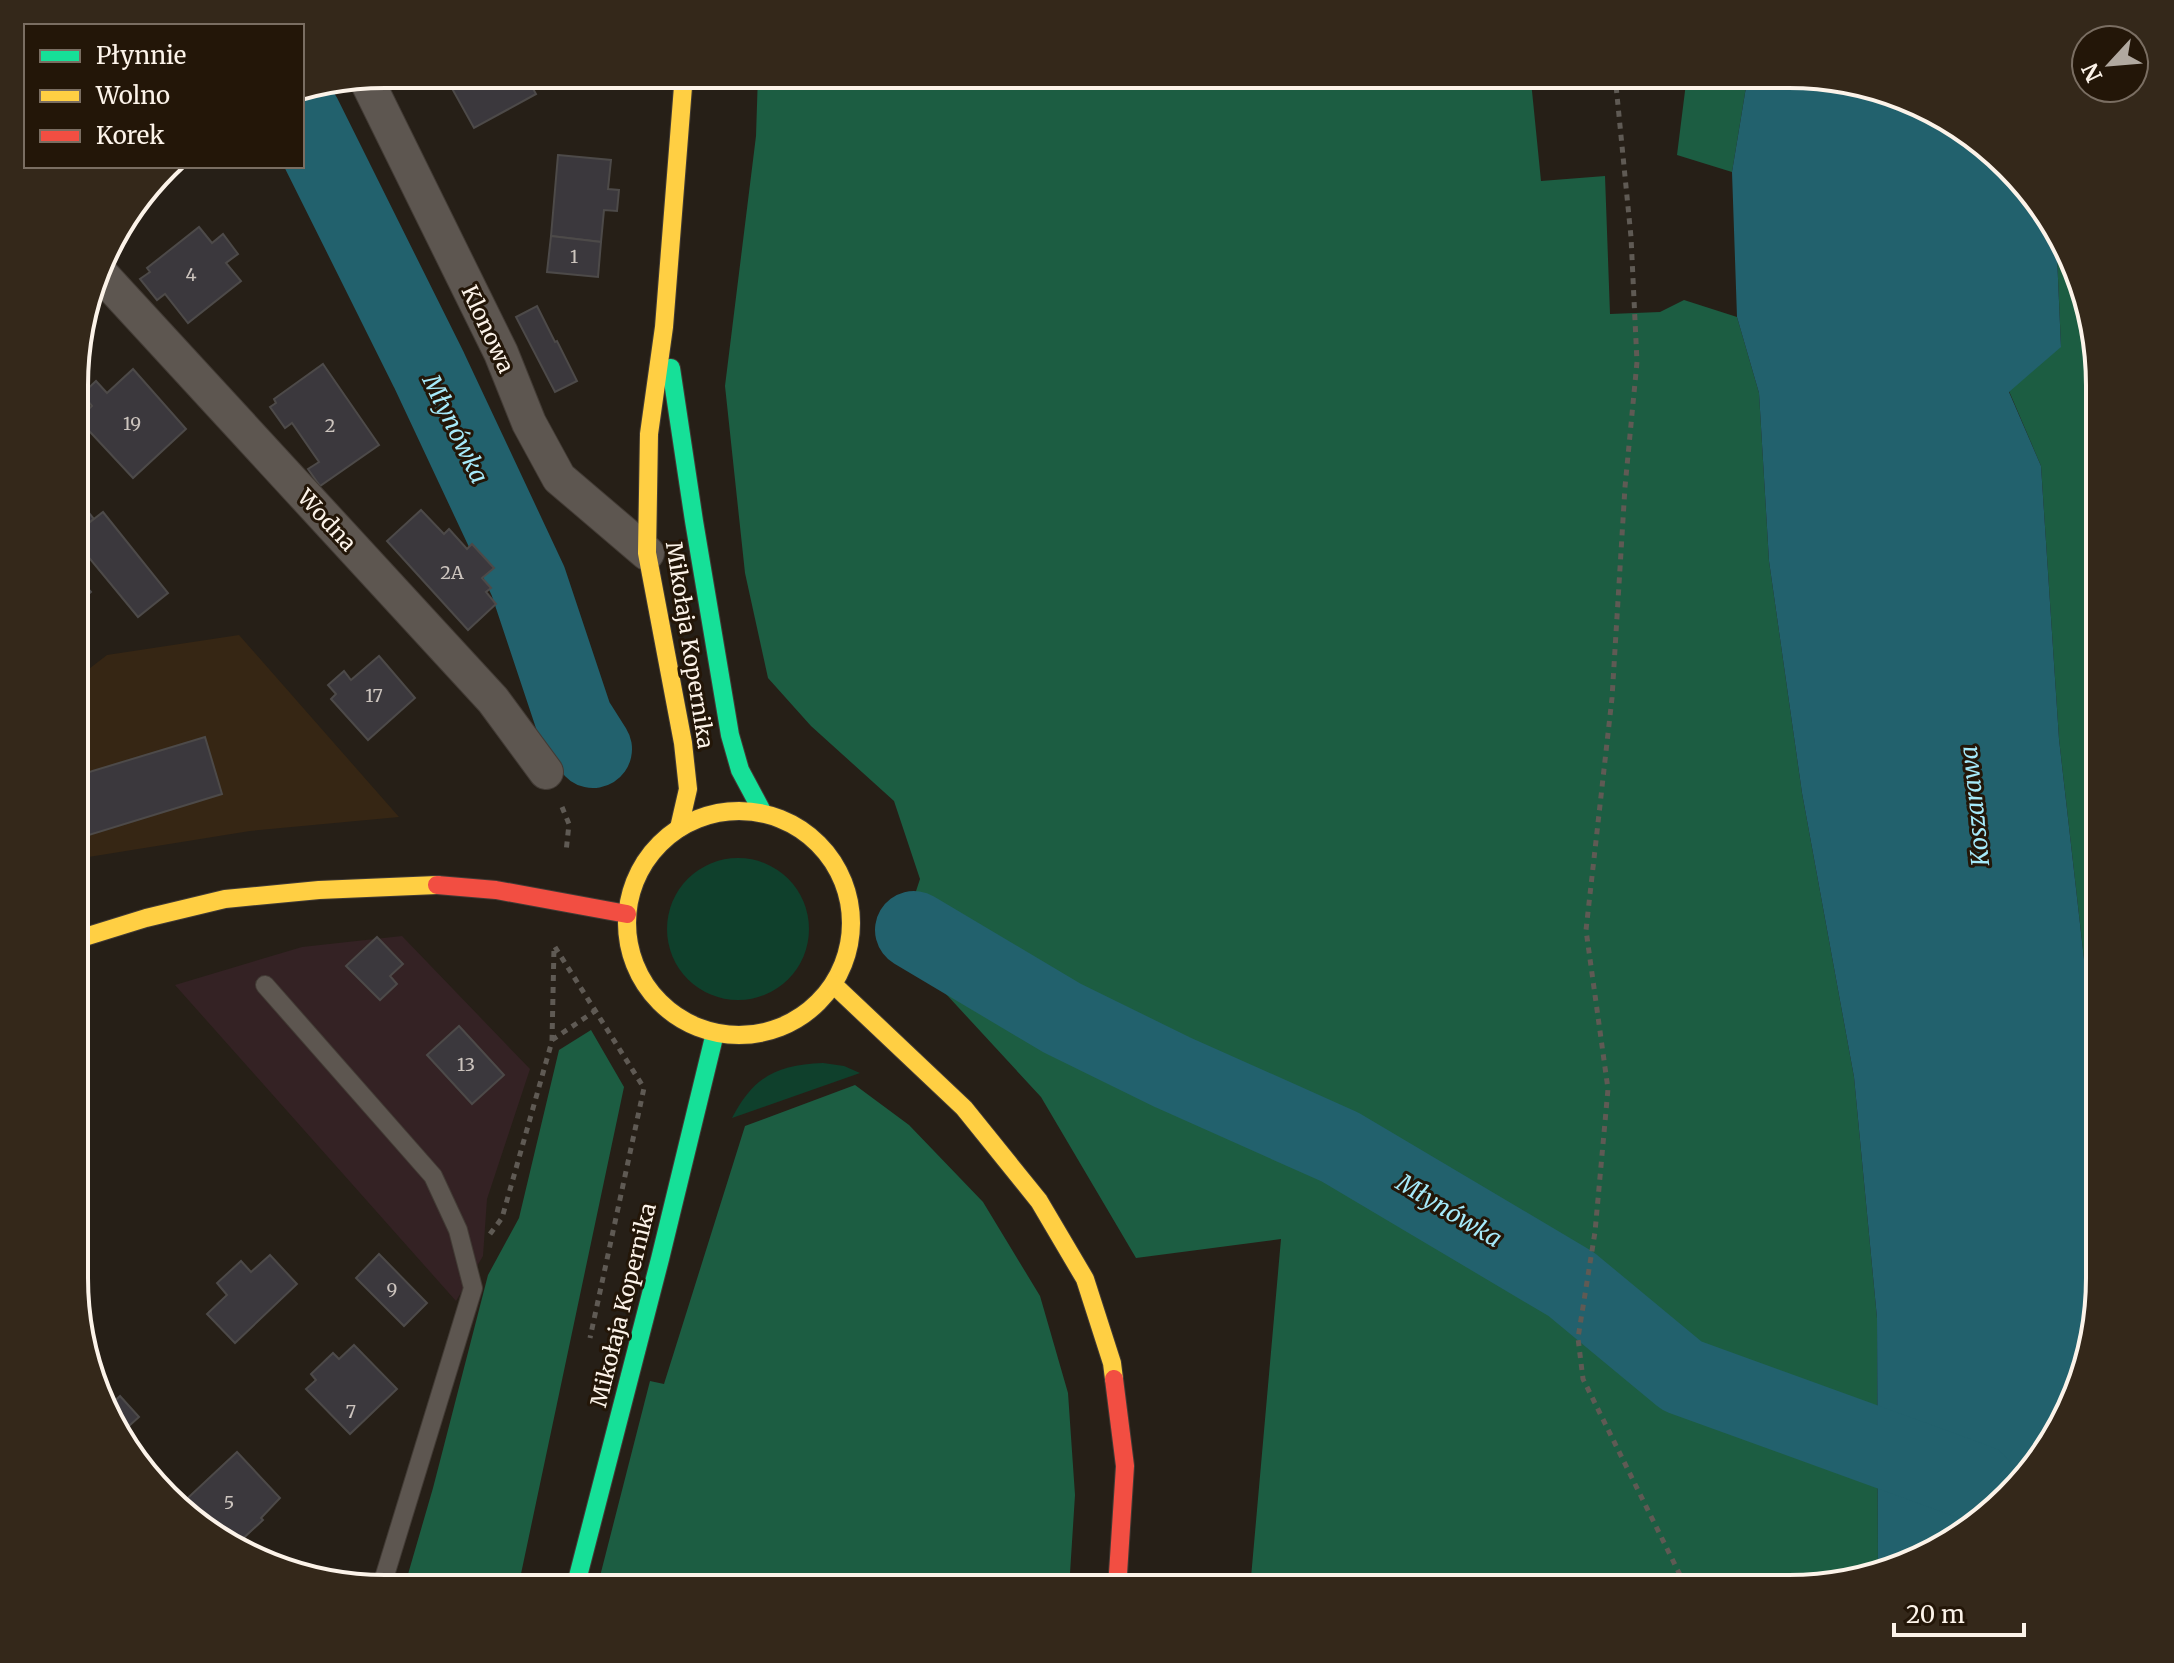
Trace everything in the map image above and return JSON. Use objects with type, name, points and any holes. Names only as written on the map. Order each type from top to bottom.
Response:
[{"type":"main road","name":"Mikołaja Kopernika","points":[[679,828],[688,789],[683,743],[647,553],[649,434],[664,327],[683,88]]},
{"type":"main road","name":"Mikołaja Kopernika","points":[[664,327],[730,735],[740,770],[763,813]]},
{"type":"main road","points":[[734,810],[763,813],[797,826],[824,849],[843,881],[851,916],[848,951],[834,985],[811,1010],[782,1027],[749,1035],[715,1033],[685,1021],[659,1002],[640,976],[629,945],[627,914],[635,880],[652,850],[679,828],[705,815],[734,810]]},
{"type":"main road","points":[[88,936],[225,899],[319,890],[439,885],[496,890],[627,914]]},
{"type":"main road","points":[[834,985],[964,1108],[1039,1201],[1085,1279],[1112,1363],[1125,1466],[1118,1575]]},
{"type":"main road","name":"Mikołaja Kopernika","points":[[578,1575],[715,1033]]},
{"type":"street","name":"Klonowa","points":[[371,89],[501,353],[529,423],[559,478],[647,553]]},
{"type":"street","name":"Wodna","points":[[107,281],[493,700],[546,772]]},
{"type":"lane","points":[[265,985],[433,1176],[458,1230],[473,1288],[385,1575]]},
{"type":"path","points":[[1616,88],[1631,237],[1637,362],[1625,487],[1612,698],[1586,930],[1608,1089],[1595,1232],[1578,1338],[1583,1379],[1680,1575]]},
{"type":"path","points":[[547,943],[554,947],[644,1088],[589,1342]]},
{"type":"path","points":[[468,1264],[502,1218],[552,1041],[554,947]]},
{"type":"path","points":[[552,1041],[595,1011]]},
{"type":"shaded area","points":[[239,635],[399,817],[250,831],[88,857],[88,670],[107,655]]},
{"type":"shaded area","points":[[402,936],[530,1069],[487,1199],[483,1256],[456,1301],[175,985],[302,947]]},
{"type":"green space","points":[[758,88],[1532,88],[1541,181],[1605,176],[1610,314],[1660,312],[1684,300],[1737,317],[1759,393],[1769,561],[1802,793],[1854,1077],[1877,1318],[1878,1561],[1847,1569],[1789,1575],[1251,1575],[1281,1239],[1136,1258],[1041,1097],[899,943],[920,879],[894,801],[811,726],[768,678],[745,573],[725,386],[756,136]]},
{"type":"green space","points":[[1685,88],[1746,88],[1732,172],[1677,155]]},
{"type":"green space","points":[[2057,259],[2076,308],[2086,385],[2086,977],[2059,739],[2041,466],[2009,391],[2061,346]]},
{"type":"green space","points":[[738,858],[765,863],[789,878],[804,902],[809,929],[804,956],[789,980],[765,995],[738,1000],[711,995],[687,980],[672,956],[667,929],[672,902],[687,878],[711,863]]},
{"type":"green space","points":[[591,1030],[624,1087],[521,1575],[408,1575],[488,1275],[519,1218],[559,1050]]},
{"type":"green space","points":[[823,1063],[844,1066],[860,1073],[732,1118],[749,1092],[768,1076],[792,1067]]},
{"type":"green space","points":[[855,1085],[909,1125],[983,1202],[1040,1296],[1068,1393],[1075,1495],[1070,1575],[600,1575],[650,1381],[664,1384],[745,1126]]},
{"type":"water","name":"Koszarawa","points":[[1746,88],[1808,89],[1866,98],[1920,119],[1970,149],[2025,204],[2057,259],[2061,347],[2009,392],[2041,466],[2059,739],[2086,977],[2086,1278],[2083,1316],[2076,1355],[2063,1391],[2025,1459],[1970,1514],[1920,1544],[1878,1561],[1877,1318],[1854,1077],[1802,793],[1769,561],[1759,393],[1737,317],[1732,172]]},
{"type":"building","points":[[452,88],[533,88],[536,94],[474,128]]},
{"type":"building","points":[[558,155],[611,160],[608,189],[619,190],[617,211],[604,210],[601,242],[551,236]]},
{"type":"building","points":[[199,227],[212,243],[223,234],[238,254],[226,263],[241,281],[188,323],[165,294],[157,300],[140,279],[150,272],[147,268]]},
{"type":"building","points":[[551,236],[601,242],[598,277],[547,272]]},
{"type":"building","points":[[537,306],[577,381],[555,392],[516,317]]},
{"type":"building","points":[[323,364],[379,445],[320,486],[308,469],[319,462],[292,423],[285,428],[270,407],[276,403],[274,399]]},
{"type":"building","points":[[133,369],[186,429],[133,478],[88,430],[88,410],[92,406],[88,401],[88,388],[96,381],[107,393]]},
{"type":"building","points":[[421,510],[444,534],[449,529],[467,549],[472,544],[494,568],[482,578],[491,588],[486,592],[496,604],[468,630],[387,541]]},
{"type":"building","points":[[103,512],[168,593],[138,617],[88,557],[88,524]]},
{"type":"building","points":[[379,656],[415,698],[368,740],[331,699],[336,694],[328,685],[344,671],[351,680]]},
{"type":"building","points":[[205,737],[222,794],[88,835],[88,772]]},
{"type":"building","points":[[377,937],[403,964],[390,976],[397,984],[380,1000],[346,966]]},
{"type":"building","points":[[459,1026],[504,1075],[472,1104],[427,1055]]},
{"type":"building","points":[[379,1254],[427,1303],[404,1326],[356,1278]]},
{"type":"building","points":[[270,1255],[297,1284],[235,1343],[207,1314],[227,1295],[217,1283],[241,1261],[251,1272]]},
{"type":"building","points":[[354,1345],[397,1389],[350,1434],[306,1389],[316,1380],[311,1374],[333,1353],[339,1359]]},
{"type":"building","points":[[120,1396],[139,1417],[128,1427],[119,1409],[115,1400]]},
{"type":"building","points":[[237,1452],[280,1498],[243,1538],[204,1514],[187,1499]]},
{"type":"waterway","name":"Młynówka","points":[[304,119],[429,370],[528,581],[574,719],[593,749]]},
{"type":"waterway","name":"Młynówka","points":[[914,930],[1062,1018],[1172,1072],[1340,1147],[1571,1284],[1682,1376],[1977,1483]]},
{"type":"traffic: fast","points":[[671,368],[730,735],[740,770],[763,813]]},
{"type":"traffic: fast","points":[[578,1575],[715,1033]]},
{"type":"traffic: slow","points":[[679,828],[688,789],[683,743],[647,553],[649,434],[664,327],[683,88]]},
{"type":"traffic: slow","points":[[739,811],[761,813],[782,820],[818,844],[842,880],[849,901],[851,923],[849,945],[842,966],[818,1002],[782,1026],[761,1033],[739,1035],[717,1033],[696,1026],[660,1002],[636,966],[629,945],[627,923],[629,901],[636,880],[660,844],[696,820],[717,813],[739,811]]},
{"type":"traffic: slow","points":[[88,936],[225,899],[319,890],[437,885]]},
{"type":"traffic: slow","points":[[834,985],[964,1108],[1039,1201],[1085,1279],[1112,1363],[1114,1379]]},
{"type":"traffic: jam","points":[[437,885],[496,890],[627,914]]},
{"type":"traffic: jam","points":[[1114,1379],[1125,1466],[1118,1575]]}]
